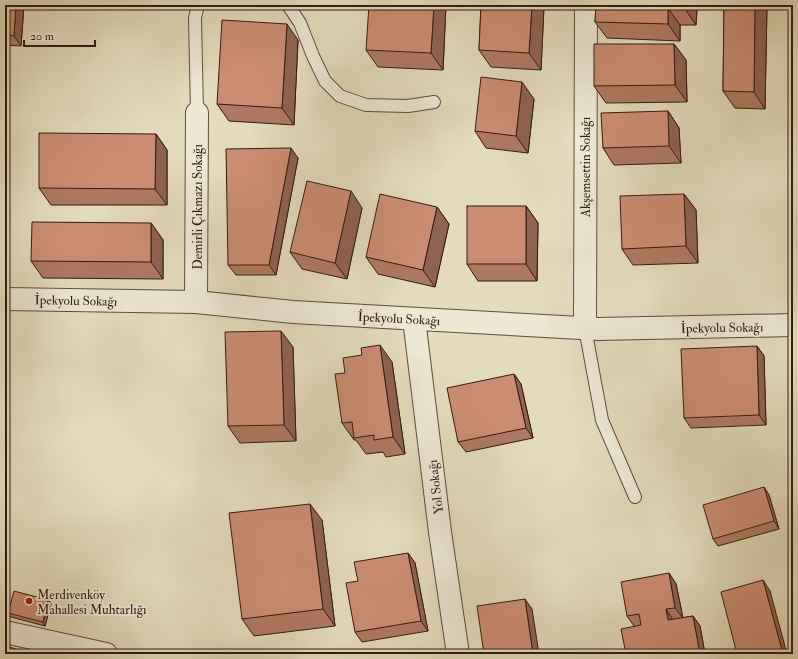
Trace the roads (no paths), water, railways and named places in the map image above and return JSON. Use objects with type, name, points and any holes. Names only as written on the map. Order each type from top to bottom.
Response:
[{"type":"street","name":"Akşemsettin Sokağı","points":[[584,328],[586,5]]},
{"type":"street","name":"Demirli Çıkmazı Sokağı","points":[[196,302],[197,113]]},
{"type":"street","name":"İpekyolu Sokağı","points":[[5,299],[196,302],[293,312],[584,328],[793,325]]},
{"type":"street","name":"Yol Sokağı","points":[[414,319],[440,532],[458,654]]},
{"type":"street","points":[[5,632],[106,654]]},
{"type":"lane","points":[[197,113],[195,18],[198,5]]},
{"type":"lane","points":[[288,5],[300,23],[325,81],[340,96],[366,104],[408,106],[434,102]]},
{"type":"lane","points":[[584,328],[602,420],[635,497]]},
{"type":"place","name":"Merdivenköy Mahallesi Muhtarlığı","points":[[29,601]]}]
